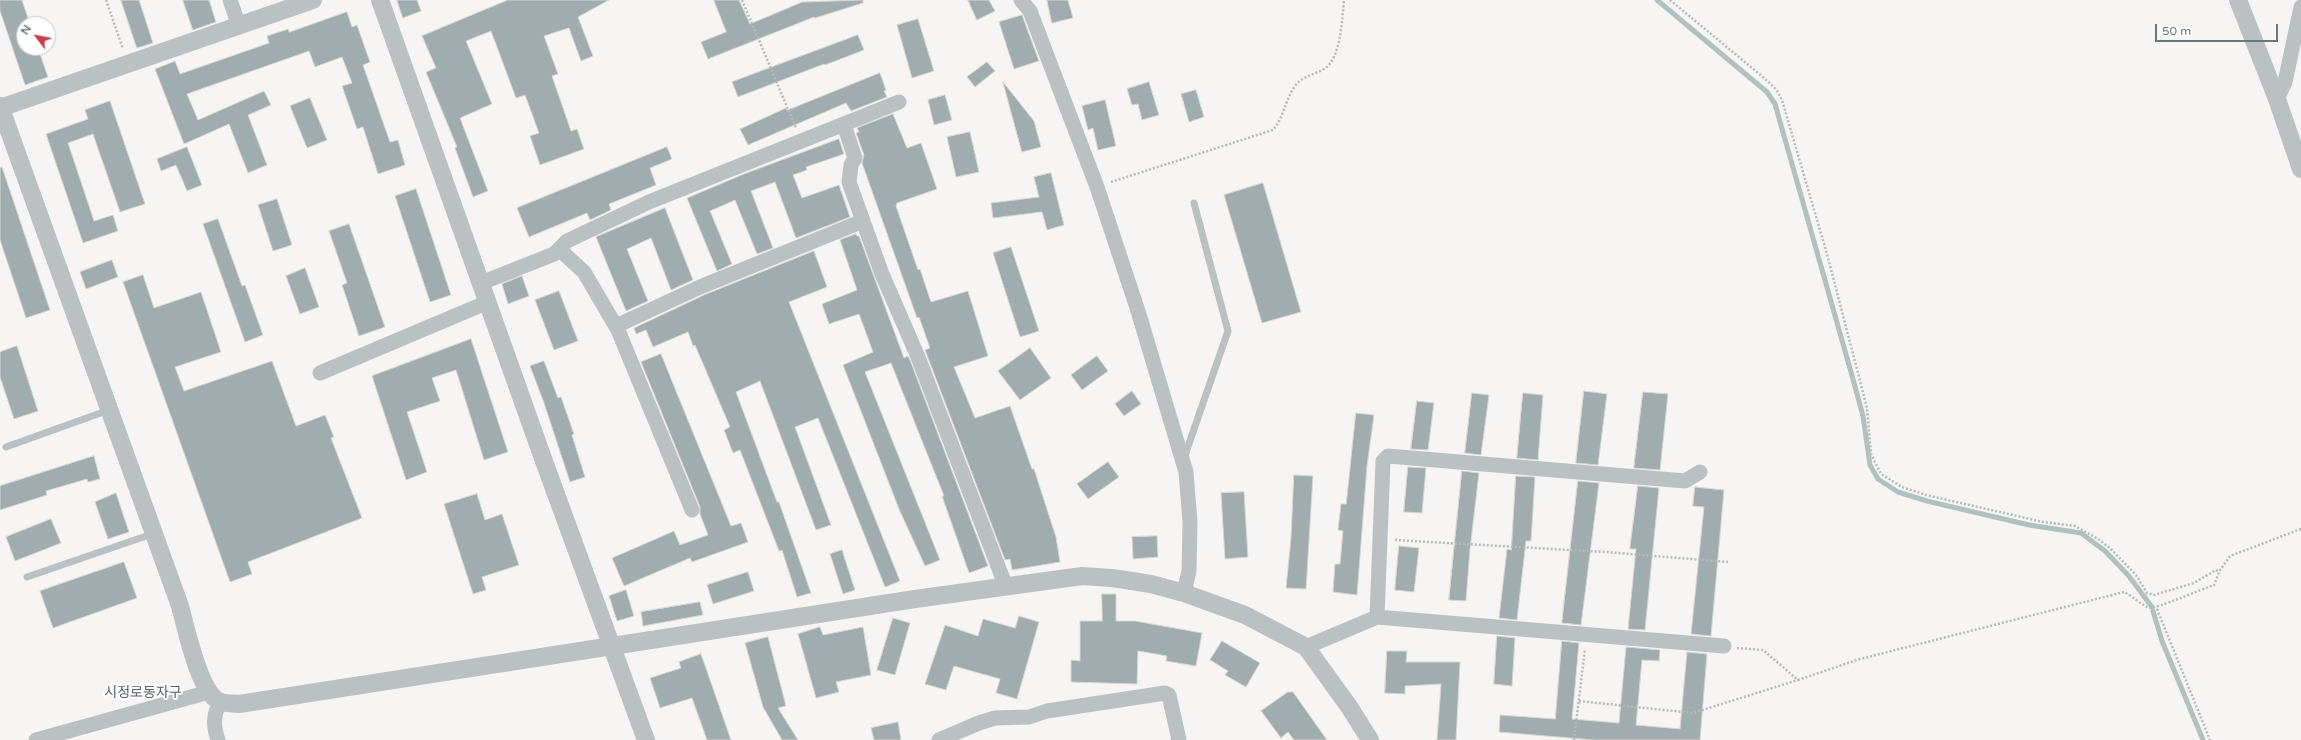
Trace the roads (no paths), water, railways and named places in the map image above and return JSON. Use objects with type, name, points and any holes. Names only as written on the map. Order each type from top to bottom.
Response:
[{"type":"street","points":[[230,0],[239,26]]},
{"type":"street","points":[[218,740],[214,727],[214,697],[202,680],[180,606],[155,533],[0,107],[313,0]]},
{"type":"street","points":[[380,0],[646,740]]},
{"type":"street","points":[[1021,0],[1030,11],[1097,187],[1138,312],[1186,472],[1190,522],[1190,571],[1184,593]]},
{"type":"street","points":[[2238,0],[2278,99],[2301,169]]},
{"type":"street","points":[[2278,99],[2285,82],[2301,7]]},
{"type":"street","points":[[481,283],[554,254],[567,241],[649,202],[899,102]]},
{"type":"street","points":[[844,125],[855,158],[850,165],[850,182],[863,221],[1006,586]]},
{"type":"street","points":[[616,326],[700,287],[863,221]]},
{"type":"street","points":[[559,249],[584,272],[616,326],[692,510]]},
{"type":"street","points":[[320,373],[488,302]]},
{"type":"street","points":[[1377,617],[1383,461],[1388,456],[1685,480],[1700,472]]},
{"type":"street","points":[[36,740],[214,697],[239,704],[1006,586],[1082,576],[1112,578],[1151,584],[1184,593],[1245,615],[1306,647],[1350,708],[1370,740]]},
{"type":"street","points":[[1306,647],[1377,617],[1724,646]]},
{"type":"street","points":[[939,740],[995,718],[1029,717],[1047,711],[1165,693],[1169,695],[1179,740]]},
{"type":"lane","points":[[1183,462],[1228,331],[1194,203]]},
{"type":"lane","points":[[6,447],[111,409]]},
{"type":"lane","points":[[27,577],[155,533]]},
{"type":"waterway","points":[[1657,0],[1767,92],[1775,104],[1863,416],[1870,465],[1878,479],[1898,492],[1927,501],[2029,525],[2081,533],[2105,551],[2128,575],[2152,607]]},
{"type":"waterway","points":[[2153,611],[2162,641],[2203,740]]},
{"type":"district","name":"시정로동자구","points":[[143,693]]}]
